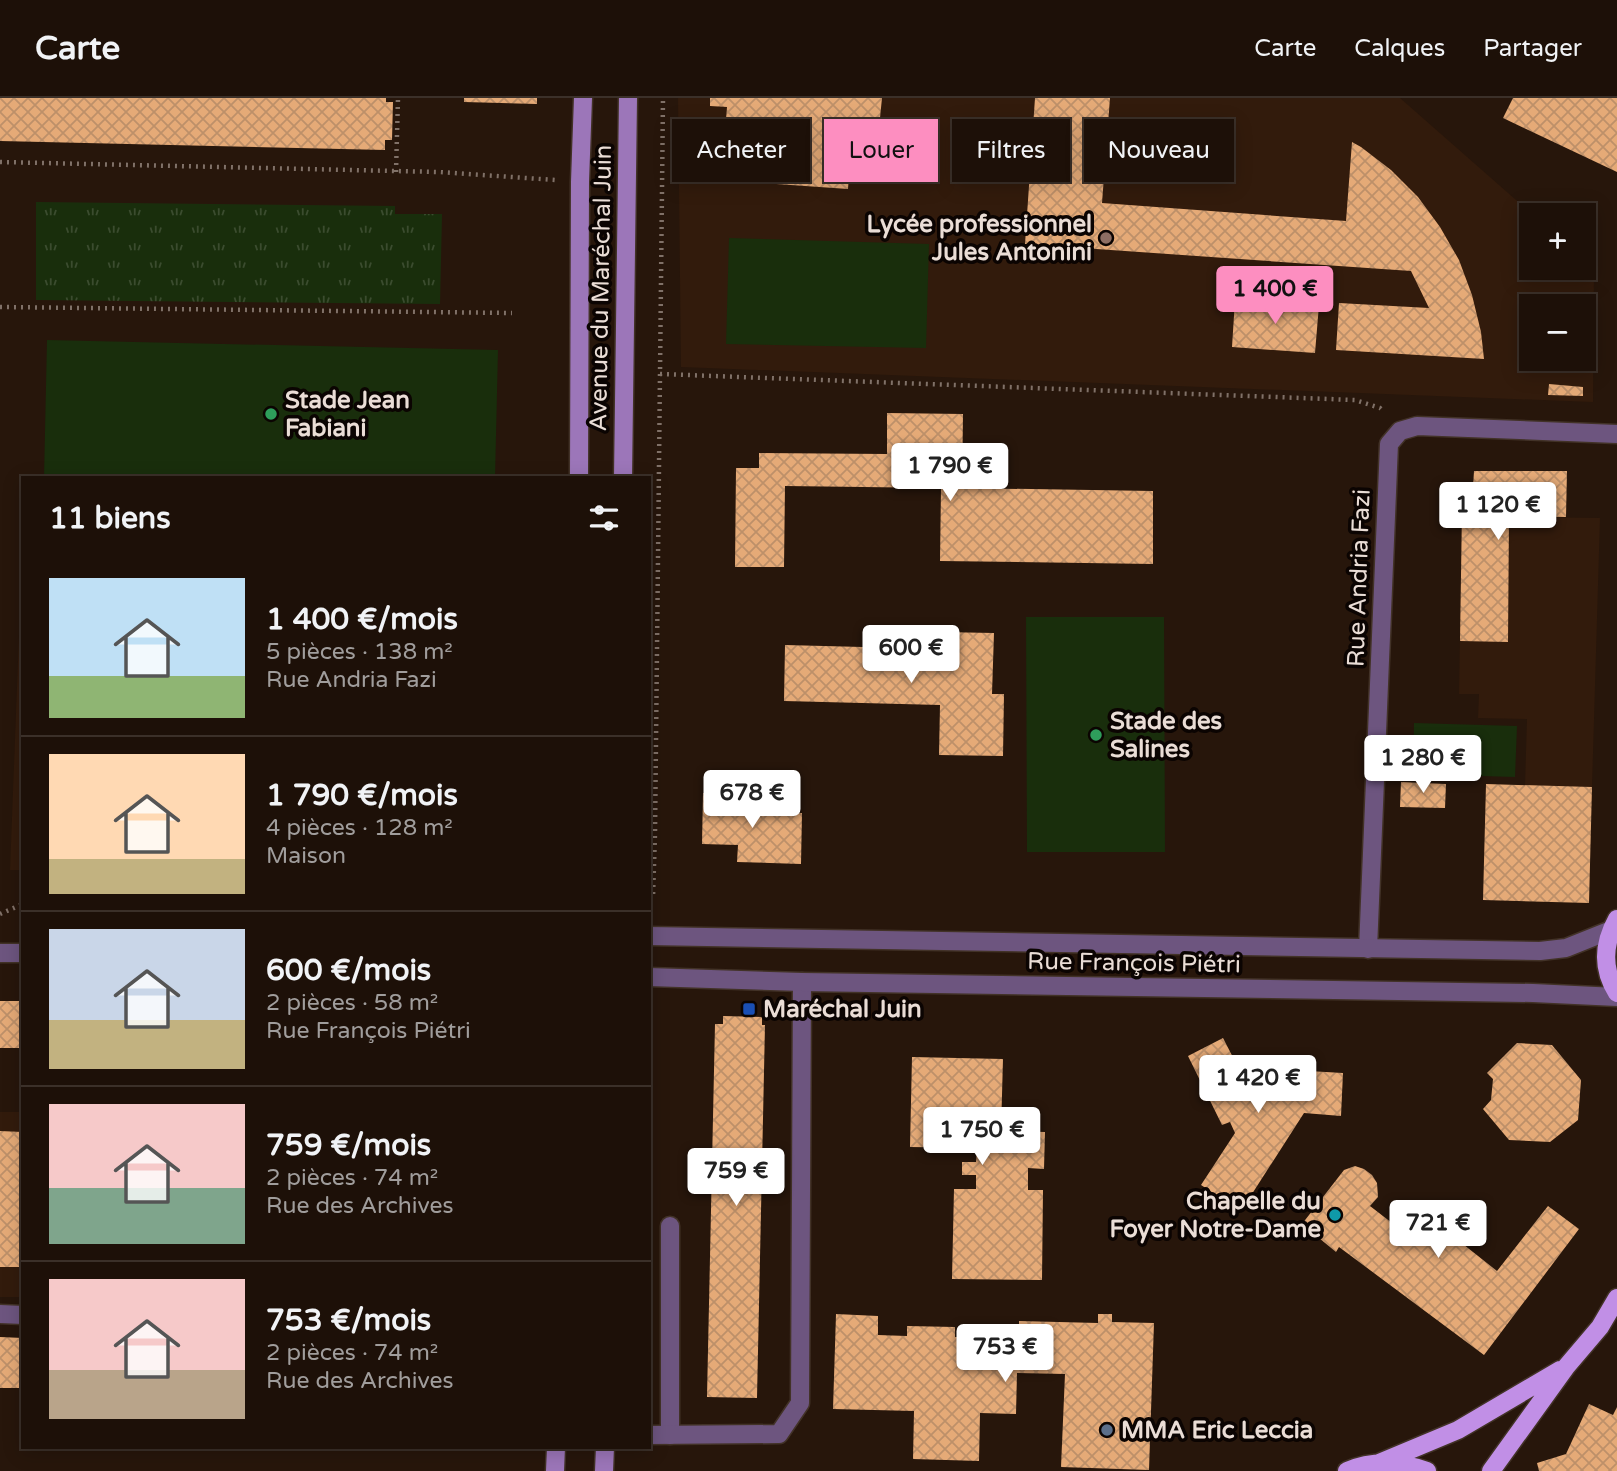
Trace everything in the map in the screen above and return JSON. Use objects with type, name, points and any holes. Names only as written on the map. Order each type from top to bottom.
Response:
[{"type":"main road","name":"Avenue du Maréchal Juin","points":[[579,476],[580,182],[583,98]]},
{"type":"main road","name":"Avenue du Maréchal Juin","points":[[623,476],[628,98]]},
{"type":"main road","points":[[1614,925],[1606,947],[1606,965],[1617,995]]},
{"type":"main road","points":[[1491,1471],[1566,1367],[1600,1327],[1617,1298]]},
{"type":"main road","points":[[1347,1471],[1378,1463],[1458,1430],[1566,1367]]},
{"type":"main road","points":[[555,1471],[556,1449]]},
{"type":"main road","points":[[604,1471],[605,1449]]},
{"type":"main road","points":[[1378,1463],[1408,1465],[1427,1471]]},
{"type":"street","points":[[1400,431],[1417,426],[1617,433]]},
{"type":"street","name":"Rue Andria Fazi","points":[[1368,949],[1389,444],[1400,431]]},
{"type":"street","name":"Rue François Piétri","points":[[651,936],[1540,951],[1566,948],[1614,925]]},
{"type":"street","points":[[0,953],[21,953]]},
{"type":"street","name":"Rue François Piétri","points":[[651,977],[802,982],[1617,995]]},
{"type":"street","points":[[651,1435],[779,1434],[800,1403],[802,982]]},
{"type":"street","points":[[670,1226],[670,1435]]},
{"type":"street","points":[[0,1314],[21,1315]]},
{"type":"path","points":[[396,172],[398,98]]},
{"type":"path","points":[[651,897],[654,846],[663,98]]},
{"type":"path","points":[[0,162],[439,172],[580,182]]},
{"type":"path","points":[[0,307],[512,313]]},
{"type":"path","points":[[660,373],[1355,400],[1380,408],[1400,431]]},
{"type":"path","points":[[0,914],[21,905]]},
{"type":"shaded area","name":"Lycée professionnel Jules Antonini","points":[[678,98],[1400,98],[1519,203],[1519,280],[1594,280],[1594,294],[1519,294],[1519,371],[1593,371],[1593,402],[681,367],[679,182],[810,182],[810,119],[678,119]]},
{"type":"shaded area","points":[[1462,516],[1600,518],[1592,787],[1525,785],[1527,719],[1478,718],[1479,694],[1459,694]]},
{"type":"shaded area","points":[[20,609],[21,609],[21,870],[10,870]]},
{"type":"shaded area","points":[[0,1112],[21,1112],[21,1297],[0,1297]]},
{"type":"green space","points":[[36,202],[395,206],[395,214],[442,214],[440,304],[36,300]]},
{"type":"green space","points":[[729,238],[929,244],[926,348],[726,344]]},
{"type":"green space","name":"Stade Jean Fabiani","points":[[47,340],[498,350],[495,476],[44,476]]},
{"type":"green space","name":"Stade des Salines","points":[[1026,617],[1164,617],[1165,852],[1027,852]]},
{"type":"green space","points":[[1414,723],[1517,726],[1515,777],[1413,774]]},
{"type":"building","points":[[0,98],[386,98],[386,102],[393,102],[392,140],[385,140],[385,150],[0,141]]},
{"type":"building","points":[[464,98],[537,98],[537,104],[464,102]]},
{"type":"building","points":[[710,98],[882,98],[880,118],[824,119],[824,182],[848,182],[848,189],[749,182],[810,182],[810,119],[726,119],[727,107],[710,106]]},
{"type":"building","points":[[1035,98],[1110,98],[1108,119],[1084,119],[1084,182],[1104,182],[1102,203],[1346,221],[1352,142],[1391,170],[1418,197],[1440,227],[1459,260],[1472,295],[1484,359],[1336,350],[1339,303],[1429,308],[1411,271],[1025,244],[1029,182],[1070,182],[1070,119],[1034,119]]},
{"type":"building","points":[[1513,98],[1617,98],[1617,172],[1503,118]]},
{"type":"building","points":[[1235,300],[1319,305],[1315,353],[1232,347]]},
{"type":"building","points":[[1549,384],[1583,387],[1583,396],[1548,395]]},
{"type":"building","points":[[887,413],[963,414],[962,488],[1153,491],[1153,564],[940,561],[941,488],[785,486],[784,567],[735,567],[736,468],[759,468],[759,453],[887,454]]},
{"type":"building","points":[[1474,471],[1567,471],[1566,517],[1509,516],[1508,642],[1460,641],[1462,509],[1458,509],[1459,487],[1473,487]]},
{"type":"building","points":[[941,632],[994,633],[992,694],[1004,694],[1003,756],[939,755],[940,705],[784,701],[785,645],[941,649]]},
{"type":"building","points":[[1401,782],[1446,784],[1445,808],[1400,807]]},
{"type":"building","points":[[1486,784],[1592,787],[1589,903],[1483,900]]},
{"type":"building","points":[[703,793],[753,795],[752,811],[802,813],[801,864],[737,862],[738,845],[702,844]]},
{"type":"building","points":[[0,1001],[20,1001],[19,1048],[0,1048]]},
{"type":"building","points":[[723,1016],[762,1017],[762,1025],[765,1025],[757,1398],[707,1397],[715,1024],[723,1024]]},
{"type":"building","points":[[1223,1038],[1238,1067],[1343,1073],[1341,1116],[1304,1113],[1241,1211],[1201,1185],[1235,1133],[1230,1122],[1222,1125],[1188,1056]]},
{"type":"building","points":[[1517,1043],[1552,1045],[1581,1080],[1578,1120],[1550,1142],[1509,1140],[1483,1109],[1491,1100],[1493,1079],[1487,1073]]},
{"type":"building","points":[[912,1057],[1003,1059],[1001,1131],[1045,1132],[1044,1169],[1028,1168],[1028,1190],[1043,1190],[1042,1280],[952,1279],[954,1189],[976,1189],[976,1175],[962,1175],[962,1162],[976,1162],[977,1148],[910,1147]]},
{"type":"building","points":[[0,1131],[21,1132],[21,1267],[0,1267]]},
{"type":"building","points":[[1355,1166],[1372,1175],[1377,1183],[1378,1197],[1370,1206],[1409,1236],[1425,1214],[1497,1271],[1548,1206],[1579,1229],[1484,1355],[1339,1247],[1336,1252],[1302,1224],[1344,1170]]},
{"type":"building","points":[[836,1314],[878,1316],[878,1335],[907,1336],[907,1326],[955,1327],[955,1337],[1019,1339],[1019,1321],[1098,1323],[1098,1314],[1112,1314],[1112,1322],[1154,1323],[1149,1470],[1061,1467],[1065,1374],[1017,1373],[1016,1414],[980,1413],[979,1461],[913,1459],[914,1411],[833,1409]]},
{"type":"building","points":[[0,1337],[21,1338],[21,1388],[0,1388]]},
{"type":"building","points":[[1589,1404],[1613,1415],[1617,1407],[1617,1471],[1539,1471],[1537,1463],[1566,1454]]},
{"type":"place","name":"Lycée professionnel Jules Antonini","points":[[1106,238]]},
{"type":"place","name":"Stade Jean Fabiani","points":[[271,414]]},
{"type":"place","name":"Stade des Salines","points":[[1096,735]]},
{"type":"place","name":"Maréchal Juin","points":[[749,1009]]},
{"type":"place","name":"Chapelle du Foyer Notre-Dame","points":[[1335,1215]]},
{"type":"place","name":"MMA Eric Leccia","points":[[1107,1430]]}]
